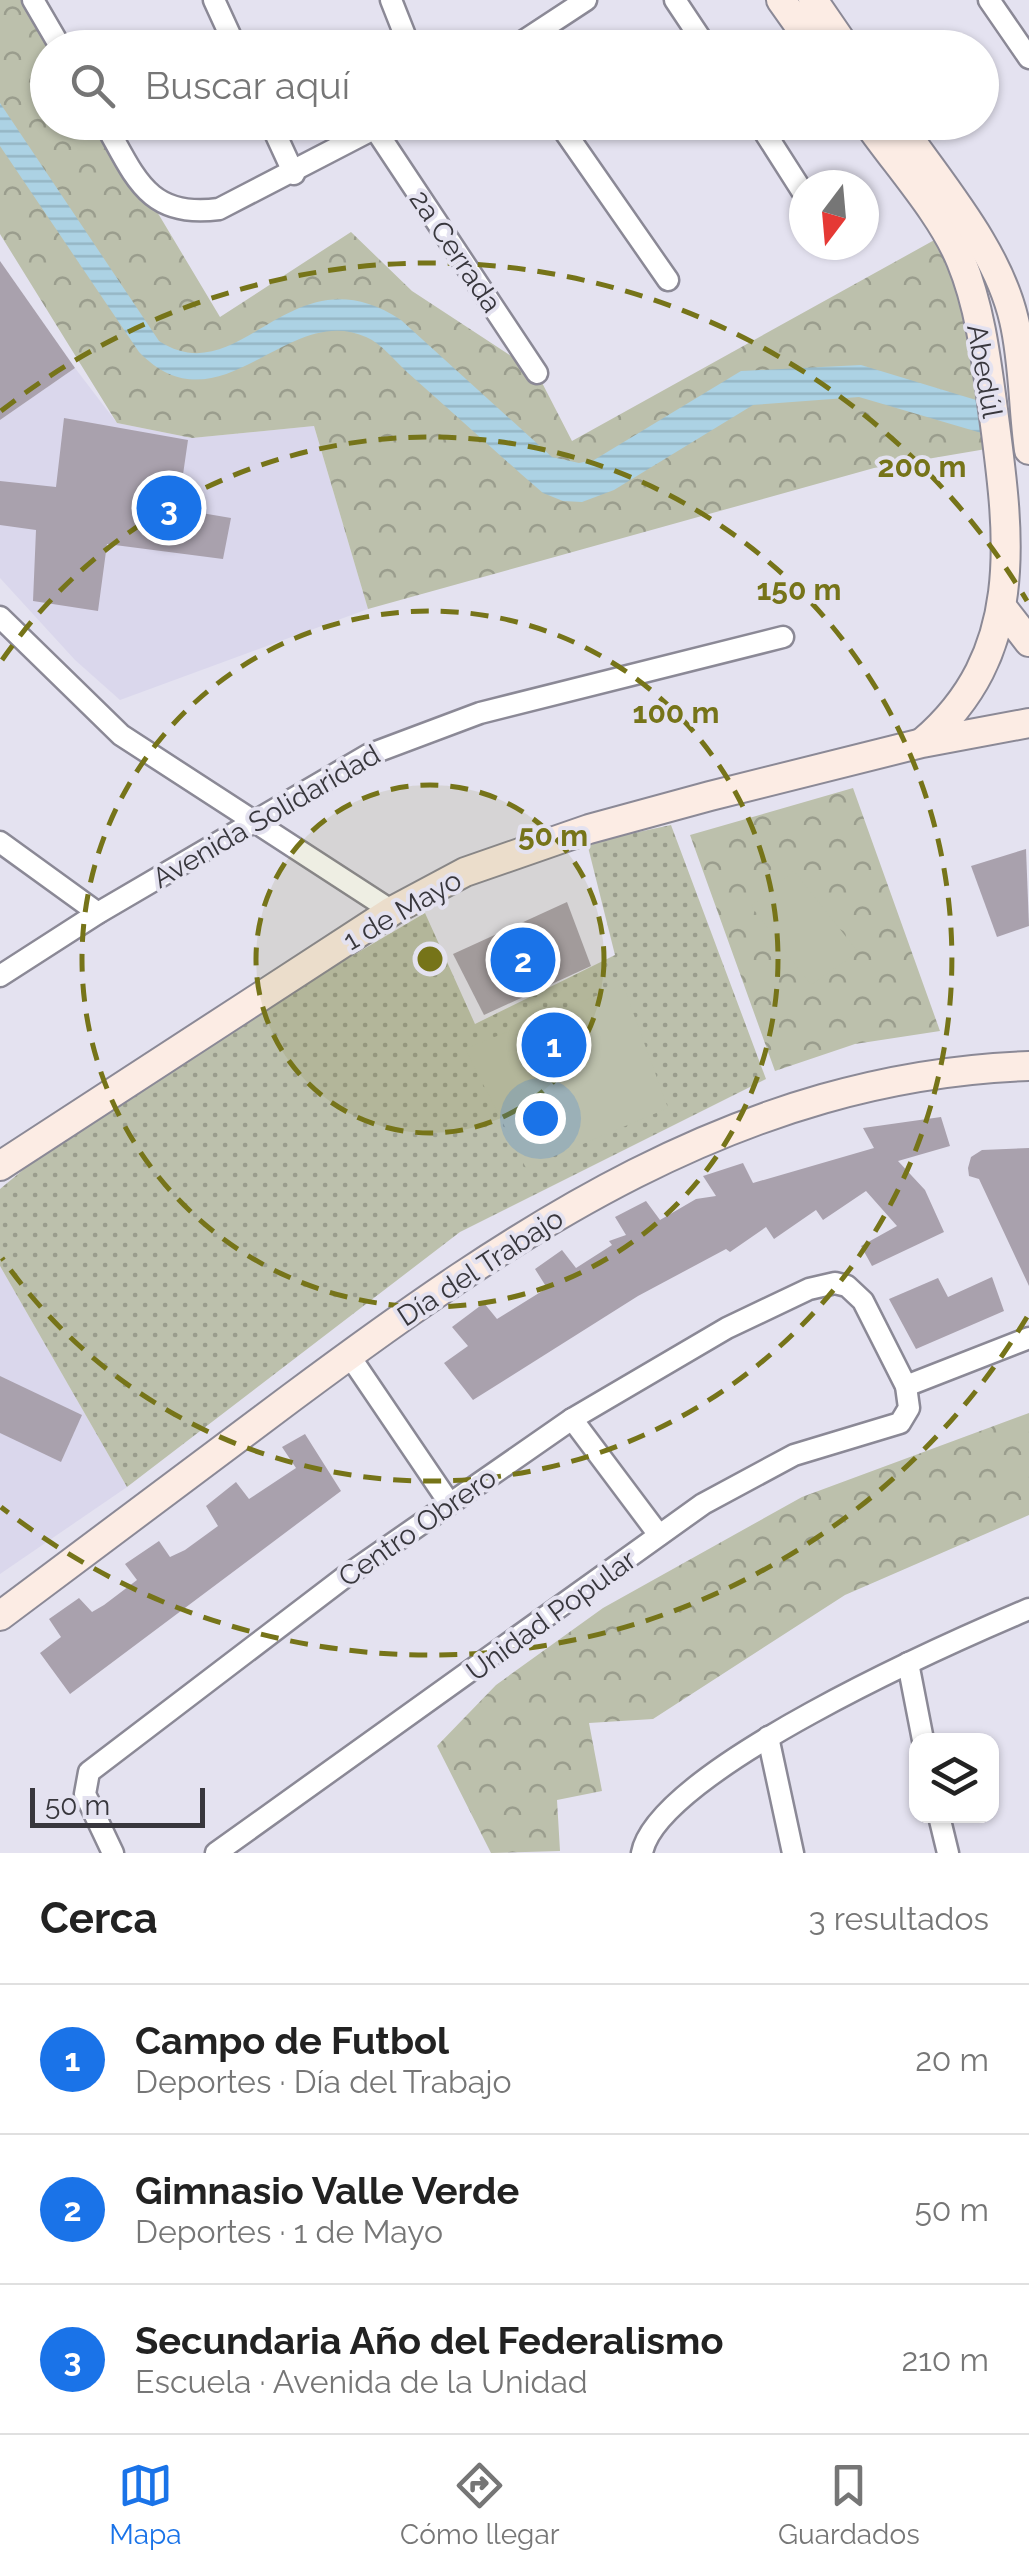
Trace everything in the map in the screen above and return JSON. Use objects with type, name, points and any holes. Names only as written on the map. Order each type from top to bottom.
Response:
[{"type":"street","points":[[33,0],[50,30]]},
{"type":"street","points":[[214,0],[228,30]]},
{"type":"street","points":[[391,0],[403,30]]},
{"type":"street","points":[[675,0],[696,30]]},
{"type":"street","points":[[782,0],[802,30]]},
{"type":"street","points":[[813,0],[834,30]]},
{"type":"street","points":[[989,0],[1029,58]]},
{"type":"street","points":[[538,30],[574,4]]},
{"type":"street","points":[[1002,19],[1029,30]]},
{"type":"street","points":[[114,140],[138,181],[156,201],[174,210],[219,209],[356,140]]},
{"type":"street","points":[[278,140],[294,174]]},
{"type":"street","name":"2a Cerrada","points":[[390,140],[537,372]]},
{"type":"street","points":[[571,140],[668,280]]},
{"type":"street","points":[[770,140],[789,171]]},
{"type":"street","name":"Abedúl","points":[[880,140],[947,233],[962,264],[986,359],[1005,502],[1002,608],[974,685],[944,724],[922,743]]},
{"type":"street","name":"Abedúl","points":[[910,140],[993,263],[1024,356],[1029,450]]},
{"type":"street","points":[[986,359],[1024,356]]},
{"type":"street","points":[[1002,608],[1029,642]]},
{"type":"street","points":[[0,616],[121,735],[392,911]]},
{"type":"street","name":"Avenida Solidaridad","points":[[0,976],[98,913],[368,755],[427,732],[550,694],[783,638]]},
{"type":"street","name":"1 de Mayo","points":[[0,1166],[392,911],[465,872],[536,846],[710,796],[922,743],[1029,722]]},
{"type":"street","points":[[0,842],[98,913]]},
{"type":"street","name":"Día del Trabajo","points":[[0,1616],[349,1355],[533,1230],[690,1144],[844,1090],[926,1075],[1029,1066]]},
{"type":"street","name":"Centro Obrero","points":[[113,1853],[86,1794],[85,1781],[96,1762],[572,1419],[727,1328],[822,1284],[847,1286],[863,1301],[906,1386]]},
{"type":"street","points":[[906,1386],[1029,1338]]},
{"type":"street","points":[[349,1355],[450,1504]]},
{"type":"street","name":"Unidad Popular","points":[[216,1853],[659,1535],[747,1477],[794,1456],[892,1427],[906,1416],[906,1386]]},
{"type":"street","points":[[572,1419],[659,1535]]},
{"type":"street","points":[[642,1853],[654,1826],[672,1807],[768,1737],[908,1663],[1029,1610]]},
{"type":"street","points":[[908,1663],[922,1733]]},
{"type":"street","points":[[768,1737],[793,1853]]},
{"type":"street","points":[[940,1823],[948,1853]]},
{"type":"shaded area","points":[[75,368],[117,423],[192,438],[314,426],[368,609],[120,700],[75,660],[0,578],[0,420]]},
{"type":"shaded area","points":[[0,1266],[127,1487],[0,1574]]},
{"type":"green space","points":[[0,0],[33,0],[51,30],[30,30],[30,140],[114,140],[220,317],[351,232],[412,291],[537,373],[572,441],[947,233],[998,447],[874,468],[368,609],[314,426],[192,438],[117,423],[0,234]]},
{"type":"green space","points":[[853,788],[940,1031],[855,1044],[775,1071],[690,835]]},
{"type":"green space","points":[[671,825],[766,1079],[460,1232],[127,1487],[0,1266],[0,1189],[107,1100],[425,913],[475,1024],[615,955],[587,843]]},
{"type":"green space","points":[[794,871],[858,952],[811,985],[751,906]]},
{"type":"green space","points":[[623,985],[668,1108],[526,1168],[465,1049]]},
{"type":"green space","points":[[1029,1413],[1029,1515],[845,1595],[653,1719],[589,1723],[602,1791],[557,1800],[560,1851],[491,1853],[437,1746],[496,1685],[603,1608],[802,1497]]},
{"type":"water","points":[[0,103],[159,341],[189,353],[216,350],[298,309],[328,300],[362,302],[401,320],[552,457],[579,463],[594,460],[741,371],[861,365],[1029,416],[1029,447],[859,397],[753,405],[614,490],[582,502],[563,501],[543,493],[366,337],[337,331],[308,336],[225,374],[197,380],[169,374],[139,352],[0,146]]},
{"type":"building","points":[[0,261],[75,368],[0,420]]},
{"type":"building","points":[[64,418],[188,440],[178,509],[231,518],[223,559],[107,544],[98,611],[33,601],[36,530],[0,525],[0,481],[56,487]]},
{"type":"building","points":[[1026,849],[1029,926],[997,937],[971,866]]},
{"type":"building","points":[[567,902],[591,966],[484,1015],[453,954]]},
{"type":"building","points":[[941,1117],[950,1146],[898,1161],[925,1190],[944,1232],[872,1266],[861,1246],[897,1226],[866,1191],[823,1220],[816,1210],[774,1239],[766,1227],[730,1252],[726,1249],[638,1296],[473,1400],[444,1363],[468,1346],[452,1327],[484,1303],[497,1319],[547,1288],[535,1269],[562,1250],[576,1268],[612,1245],[609,1241],[626,1235],[615,1217],[646,1201],[660,1220],[696,1199],[716,1196],[703,1176],[743,1163],[753,1183],[874,1148],[863,1128]]},
{"type":"building","points":[[1029,1148],[1029,1286],[979,1179],[969,1176],[968,1168],[971,1157],[982,1150]]},
{"type":"building","points":[[992,1277],[1004,1311],[916,1349],[889,1299],[938,1278],[948,1297]]},
{"type":"building","points":[[0,1376],[82,1415],[61,1462],[0,1433]]},
{"type":"building","points":[[305,1434],[341,1491],[70,1694],[40,1653],[61,1637],[49,1619],[79,1598],[92,1612],[104,1605],[137,1580],[125,1564],[159,1541],[170,1557],[185,1550],[218,1526],[206,1506],[236,1482],[249,1499],[296,1468],[282,1447]]},
{"type":"place","name":"Secundaria Año del Federalismo","points":[[169,508]]},
{"type":"place","name":"Gimnasio Valle Verde","points":[[523,960]]},
{"type":"place","name":"Campo de Futbol","points":[[554,1045]]}]
